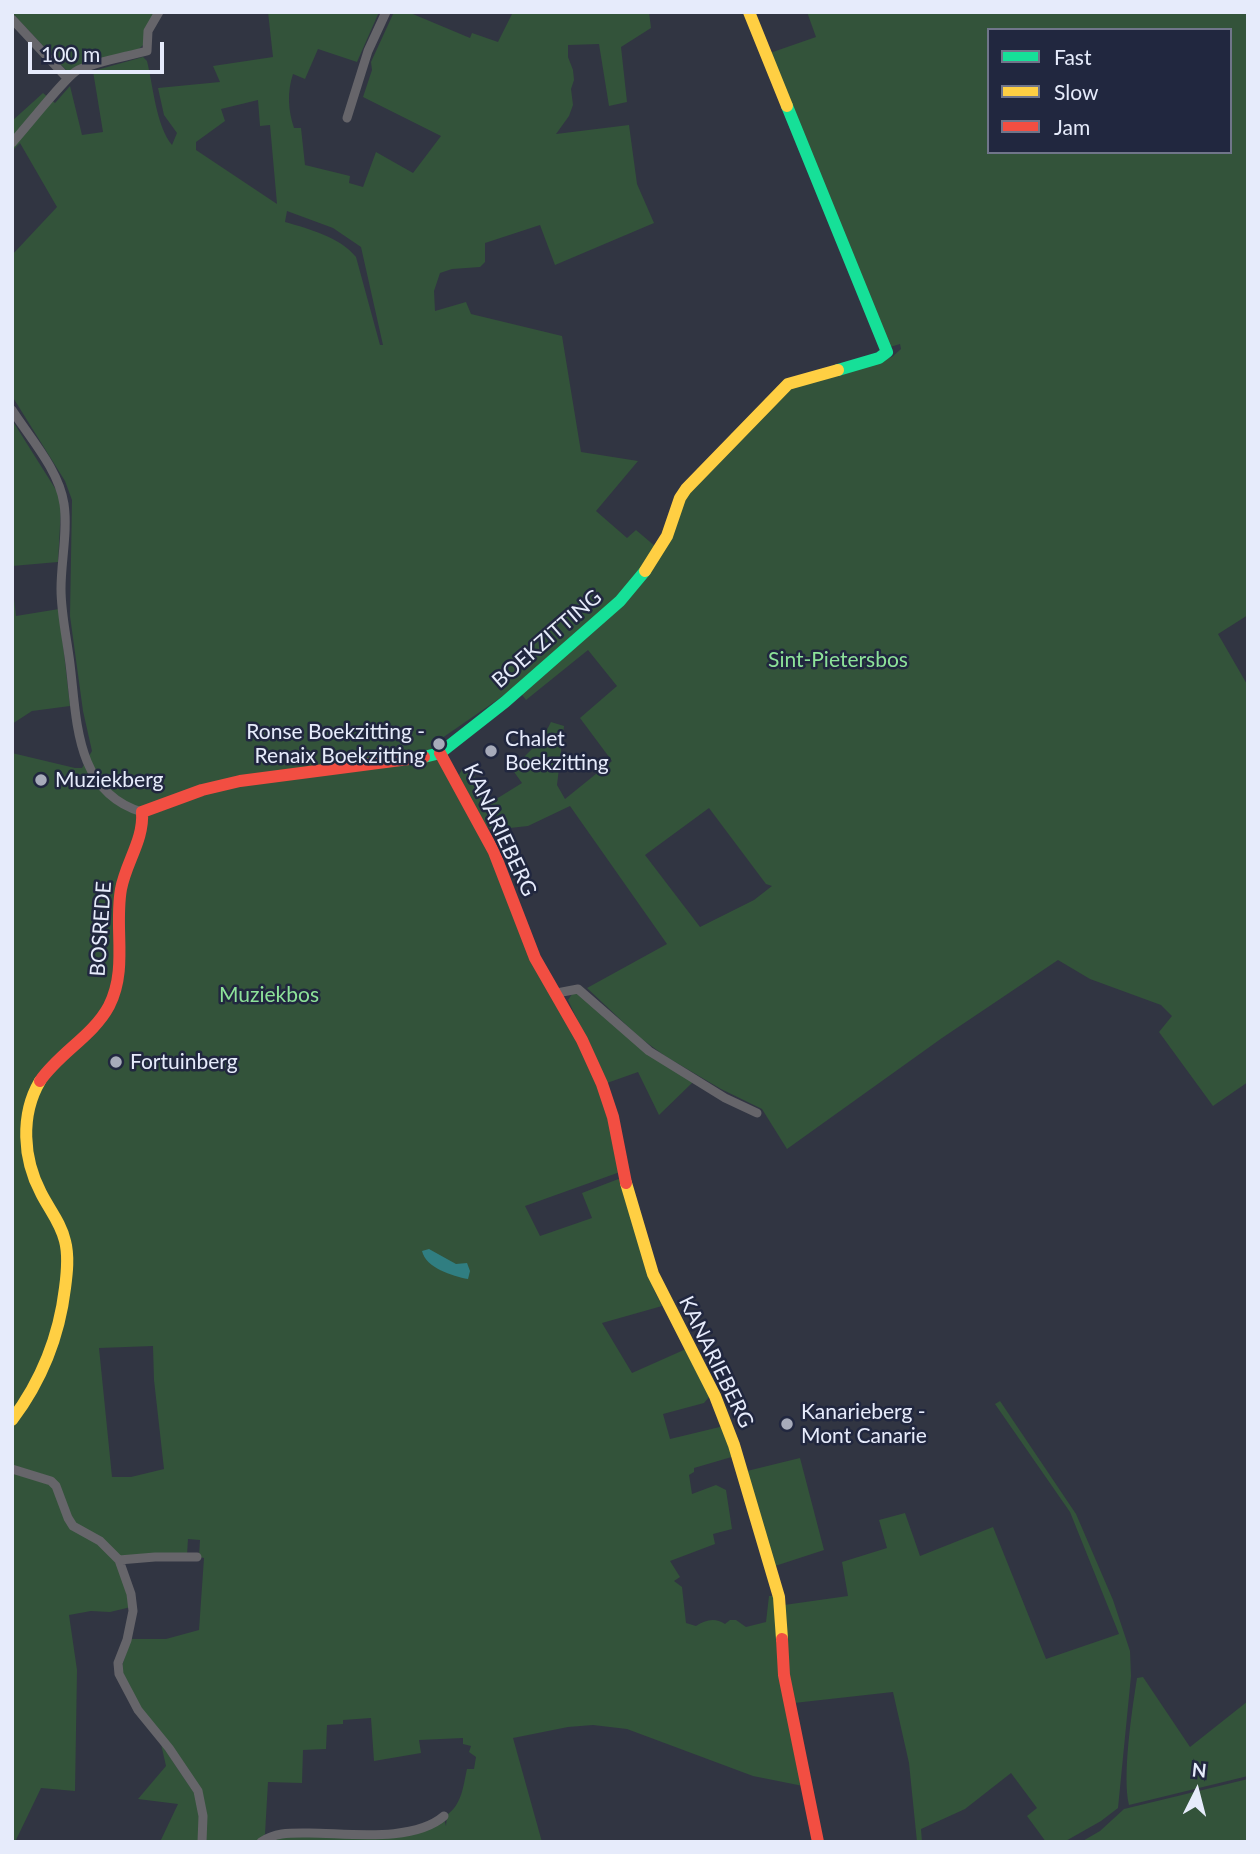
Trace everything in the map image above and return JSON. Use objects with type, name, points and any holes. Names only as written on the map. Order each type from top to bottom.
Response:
[{"type":"street","points":[[12,143],[67,78],[78,70],[147,51],[148,31],[159,12]]},
{"type":"street","points":[[347,118],[368,51],[386,12]]},
{"type":"street","name":"BOEKZITTING","points":[[142,812],[218,785],[440,753],[505,702],[620,601],[645,571],[667,536],[680,498],[686,489],[788,384],[878,358],[887,352],[749,12]]},
{"type":"street","points":[[12,19],[67,78]]},
{"type":"street","points":[[12,410],[55,479],[64,505],[61,595],[83,756],[100,784],[131,809],[142,812]]},
{"type":"street","name":"KANARIEBERG","points":[[440,753],[489,842],[534,958],[582,1040],[610,1106],[625,1181],[653,1274],[715,1396],[737,1454],[779,1597],[784,1675],[818,1842]]},
{"type":"street","name":"BOSREDE","points":[[12,1420],[32,1394],[57,1338],[63,1313],[67,1269],[64,1237],[38,1188],[28,1154],[26,1136],[29,1107],[35,1090],[46,1073],[93,1027],[114,997],[121,961],[120,895],[123,878],[143,824],[142,812]]},
{"type":"street","points":[[556,993],[579,989],[658,1057],[725,1098],[757,1112]]},
{"type":"street","points":[[12,1469],[51,1480],[73,1526],[100,1541],[119,1560],[131,1594],[133,1611],[127,1640],[118,1663],[119,1674],[143,1717],[196,1787],[203,1816],[202,1842]]},
{"type":"street","points":[[119,1560],[197,1557]]},
{"type":"street","points":[[261,1842],[281,1833],[402,1832],[423,1827],[444,1816]]},
{"type":"green space","points":[[156,12],[144,44],[138,50],[68,72],[13,14]]},
{"type":"green space","points":[[268,12],[379,12],[357,62],[318,49],[305,79],[293,74],[289,94],[294,128],[301,128],[305,165],[350,176],[349,183],[363,187],[376,152],[413,173],[441,136],[363,97],[372,70],[371,62],[394,12],[408,12],[470,38],[472,33],[498,42],[513,12],[649,12],[651,28],[621,47],[627,102],[609,106],[599,44],[568,45],[574,80],[571,89],[573,105],[569,116],[556,134],[629,125],[637,184],[654,223],[555,265],[540,225],[485,243],[485,262],[480,267],[452,269],[440,273],[434,291],[435,311],[466,302],[471,314],[562,336],[581,452],[638,461],[596,511],[627,538],[636,530],[656,547],[689,491],[787,388],[892,357],[901,349],[900,344],[890,347],[770,53],[816,37],[807,12],[1248,12],[1248,615],[1218,634],[1248,686],[1248,1082],[1213,1106],[1159,1032],[1172,1016],[1161,1005],[1090,979],[1058,960],[942,1038],[787,1149],[762,1109],[721,1089],[665,1056],[639,1037],[587,988],[667,944],[570,806],[528,826],[492,830],[484,824],[459,775],[462,769],[471,772],[493,801],[522,783],[512,769],[542,739],[551,722],[564,726],[557,785],[565,799],[612,761],[580,718],[617,686],[588,650],[526,700],[516,687],[432,745],[488,850],[612,1116],[620,1172],[525,1206],[540,1236],[592,1218],[582,1193],[621,1178],[654,1290],[662,1306],[602,1323],[632,1373],[686,1349],[710,1396],[704,1403],[663,1414],[670,1439],[724,1426],[735,1456],[694,1468],[694,1472],[689,1475],[692,1494],[716,1485],[726,1490],[732,1529],[713,1534],[715,1544],[670,1561],[680,1577],[674,1581],[682,1587],[686,1623],[696,1626],[710,1620],[725,1624],[736,1620],[746,1627],[766,1622],[769,1596],[776,1596],[803,1786],[753,1776],[627,1729],[593,1725],[568,1727],[513,1738],[542,1842],[265,1842],[277,1837],[402,1835],[444,1819],[446,1826],[447,1815],[456,1806],[461,1795],[467,1769],[474,1769],[476,1757],[469,1752],[471,1746],[463,1744],[463,1738],[419,1740],[421,1753],[374,1761],[371,1718],[343,1720],[343,1724],[327,1725],[326,1749],[303,1750],[302,1783],[268,1782],[265,1834],[257,1842],[204,1842],[203,1801],[138,1708],[121,1669],[131,1639],[166,1639],[199,1630],[204,1558],[199,1557],[200,1540],[188,1539],[187,1555],[121,1557],[97,1541],[116,1560],[131,1607],[110,1612],[91,1611],[69,1615],[77,1670],[75,1791],[41,1788],[15,1842],[12,1842],[12,753],[82,768],[92,751],[83,711],[70,616],[72,500],[65,481],[12,396],[12,255],[57,207],[20,143],[12,151],[12,121],[43,93],[55,103],[70,86],[82,135],[103,132],[93,71],[143,57],[147,61],[162,127],[172,145],[177,133],[164,115],[158,88],[220,82],[213,66],[273,57]],"holes":[[[258,100],[260,126],[270,125],[277,204],[196,150],[196,142],[225,121],[221,109]],[[287,211],[333,228],[361,247],[383,345],[380,345],[356,257],[333,239],[285,222]],[[709,808],[766,884],[772,886],[754,900],[700,927],[645,855]],[[153,1346],[164,1469],[131,1477],[112,1477],[99,1348]]]},
{"type":"green space","points":[[12,420],[58,493],[61,507],[58,562],[12,566]]},
{"type":"green space","points":[[12,582],[16,616],[59,609],[70,706],[32,711],[12,724]]},
{"type":"green space","points":[[578,992],[693,1082],[659,1115],[638,1072],[607,1083],[568,1000],[572,994]]},
{"type":"green space","points":[[1000,1401],[1076,1514],[1113,1600],[1130,1651],[1131,1676],[1118,1808],[1064,1842],[1046,1842],[1027,1816],[1037,1808],[1011,1773],[965,1809],[921,1829],[922,1842],[917,1842],[909,1763],[893,1692],[794,1703],[788,1675],[784,1605],[848,1596],[842,1562],[887,1548],[879,1520],[905,1513],[920,1556],[993,1527],[1046,1659],[1119,1634],[1070,1512],[995,1404]]},
{"type":"green space","points":[[800,1458],[824,1550],[775,1566],[747,1471]]},
{"type":"green space","points":[[1143,1677],[1190,1747],[1248,1701],[1248,1776],[1129,1805],[1127,1761],[1130,1725],[1137,1678]]},
{"type":"green space","points":[[161,1744],[199,1800],[200,1842],[160,1842],[178,1804],[138,1799],[166,1766]]},
{"type":"green space","points":[[1248,1779],[1248,1842],[1081,1842],[1100,1831],[1124,1809]]},
{"type":"shaded area","points":[[429,1249],[456,1264],[467,1263],[470,1271],[468,1279],[434,1267],[422,1251]]},
{"type":"traffic: fast","points":[[787,106],[887,352],[879,358],[838,370]]},
{"type":"traffic: fast","points":[[424,757],[440,753],[505,702],[620,601],[645,571]]},
{"type":"traffic: slow","points":[[749,12],[787,106]]},
{"type":"traffic: slow","points":[[645,571],[667,536],[680,498],[686,489],[788,384],[838,370]]},
{"type":"traffic: slow","points":[[12,1420],[32,1390],[48,1358],[62,1306],[67,1270],[63,1234],[30,1166],[27,1122],[29,1108],[40,1081]]},
{"type":"traffic: slow","points":[[626,1183],[653,1274],[715,1396],[734,1445],[779,1597],[782,1639]]},
{"type":"traffic: jam","points":[[440,753],[494,852],[535,958],[582,1040],[602,1084],[613,1117],[626,1183]]},
{"type":"traffic: jam","points":[[40,1081],[102,1017],[115,992],[119,963],[121,889],[138,842],[142,812],[202,790],[240,781],[424,757]]},
{"type":"traffic: jam","points":[[782,1639],[784,1675],[818,1842]]},
{"type":"place","name":"Ronse Boekzitting - Renaix Boekzitting","points":[[439,744]]},
{"type":"place","name":"Chalet Boekzitting","points":[[491,751]]},
{"type":"place","name":"Muziekberg","points":[[41,780]]},
{"type":"place","name":"Fortuinberg","points":[[116,1062]]},
{"type":"place","name":"Kanarieberg - Mont Canarie","points":[[787,1424]]},
{"type":"park label","name":"Sint-Pietersbos","points":[[838,660]]},
{"type":"park label","name":"Muziekbos","points":[[269,995]]}]
